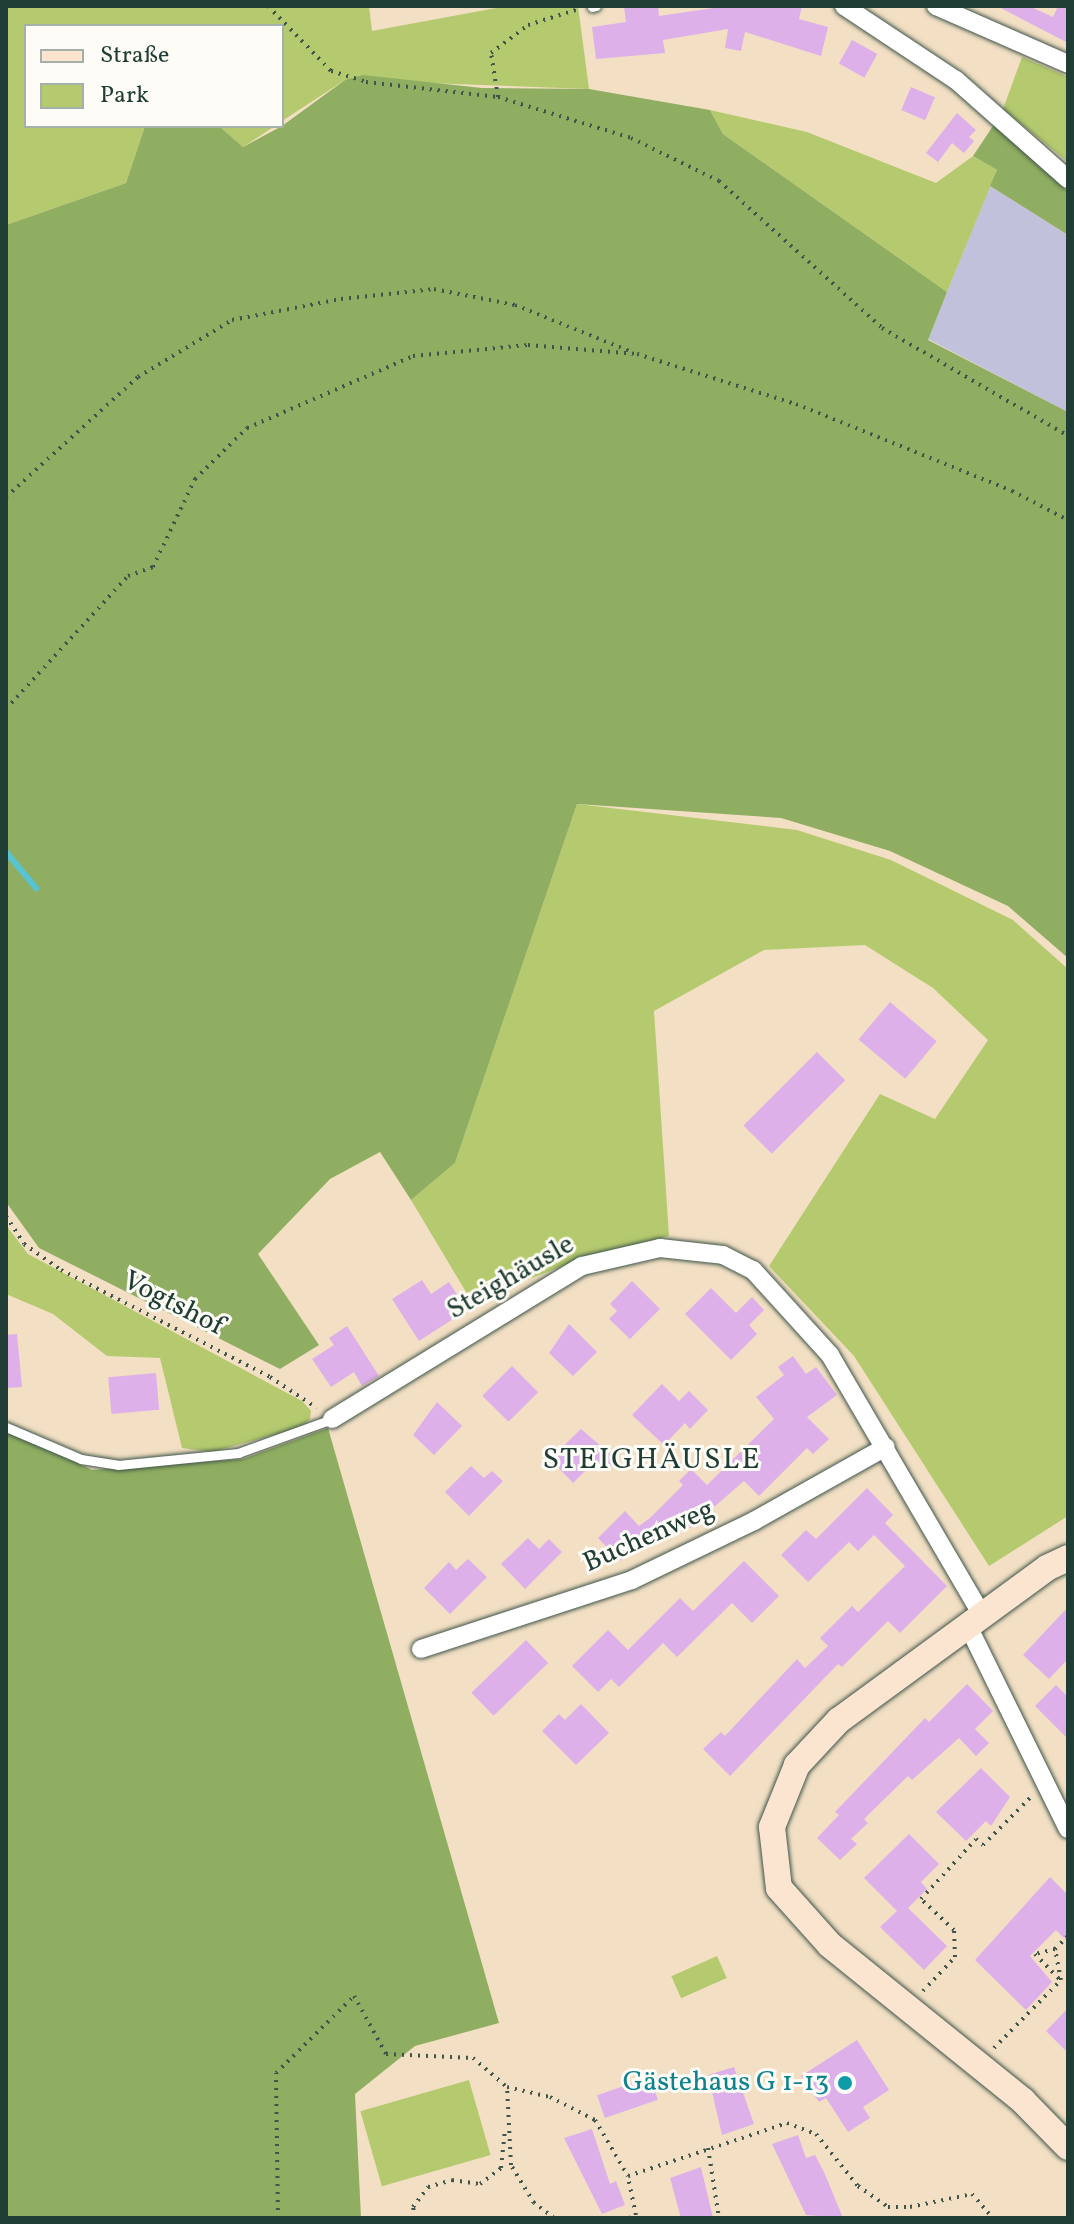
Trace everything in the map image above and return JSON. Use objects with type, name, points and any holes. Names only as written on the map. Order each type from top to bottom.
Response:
[{"type":"street","points":[[844,6],[956,80],[1068,179]]},
{"type":"street","points":[[936,6],[1068,64]]},
{"type":"street","name":"Steighäusle","points":[[332,1419],[541,1287],[608,1257],[660,1248],[723,1255],[753,1270],[830,1355],[886,1447],[975,1621],[1068,1829]]},
{"type":"street","name":"Buchenweg","points":[[421,1649],[632,1580],[754,1521],[886,1447]]},
{"type":"street","points":[[1068,1558],[839,1720],[797,1765],[772,1827],[779,1888],[830,1945],[978,2064],[1068,2147]]},
{"type":"lane","name":"Steighäusle","points":[[6,1427],[81,1459],[118,1465],[238,1453],[332,1419]]},
{"type":"path","points":[[268,6],[331,71],[366,82],[498,97],[631,138],[719,181],[882,328],[1068,436]]},
{"type":"path","points":[[498,97],[491,53],[528,25],[594,6]]},
{"type":"path","points":[[6,497],[138,377],[232,320],[341,299],[434,289],[515,305],[637,354],[796,404],[1012,491],[1068,520]]},
{"type":"path","points":[[6,709],[128,576],[153,567],[195,479],[247,428],[413,356],[528,345],[637,354]]},
{"type":"path","name":"Vogtshof","points":[[6,1216],[24,1244],[61,1270],[270,1377],[332,1419]]},
{"type":"path","points":[[908,2008],[955,1957],[954,1930],[921,1899],[976,1839],[983,1845],[1047,1781]]},
{"type":"path","points":[[1061,1980],[1035,1954],[1055,1949],[1068,1936]]},
{"type":"path","points":[[1055,1949],[1061,1980]]},
{"type":"path","points":[[978,2064],[1061,1980]]},
{"type":"path","points":[[278,2218],[276,2073],[354,1996],[386,2054],[473,2058],[507,2087],[550,2097],[595,2120],[628,2176],[636,2215],[629,2218]]},
{"type":"path","points":[[415,2218],[413,2207],[428,2187],[452,2180],[480,2184],[501,2168],[507,2087]]},
{"type":"path","points":[[628,2176],[787,2123],[816,2134],[858,2186],[888,2207],[972,2194],[993,2218]]},
{"type":"path","points":[[506,2125],[511,2165],[534,2203],[554,2218]]},
{"type":"path","points":[[708,2148],[719,2218]]},
{"type":"shaded area","points":[[990,186],[1068,235],[1068,412],[928,339]]},
{"type":"green space","points":[[6,6],[369,6],[372,31],[507,6],[578,6],[589,89],[345,80],[284,120],[284,24],[24,24],[24,128],[144,128],[126,183],[6,225]]},
{"type":"green space","points":[[1022,57],[1068,77],[1068,162],[1003,109]]},
{"type":"green space","points":[[363,75],[482,88],[589,89],[710,110],[723,134],[947,292],[928,340],[1068,412],[1068,958],[1008,906],[890,851],[781,818],[577,804],[455,1163],[411,1200],[380,1152],[330,1179],[258,1254],[319,1345],[280,1369],[39,1248],[6,1202],[6,225],[126,183],[144,128],[221,128],[243,147],[278,128],[284,128],[284,125],[345,80]]},
{"type":"green space","points":[[710,110],[807,132],[936,183],[973,156],[997,170],[947,292],[723,134]]},
{"type":"green space","points":[[995,123],[1068,192],[1068,235],[990,186],[997,170],[973,156]]},
{"type":"green space","points":[[221,128],[272,128],[243,147]]},
{"type":"green space","points":[[577,804],[797,830],[891,860],[1013,920],[1068,969],[1068,1516],[989,1566],[854,1356],[769,1266],[880,1094],[935,1119],[988,1040],[933,988],[865,945],[764,950],[654,1011],[669,1236],[580,1259],[472,1302],[411,1200],[455,1163]]},
{"type":"green space","points":[[6,1225],[28,1254],[302,1401],[311,1411],[310,1419],[302,1427],[212,1452],[182,1448],[160,1358],[107,1356],[53,1314],[6,1294]]},
{"type":"green space","points":[[328,1428],[499,2023],[415,2046],[355,2094],[361,2218],[6,2218],[6,1429],[92,1470],[243,1459]]},
{"type":"green space","points":[[717,1956],[727,1978],[681,1998],[671,1976]]},
{"type":"green space","points":[[469,2080],[490,2155],[382,2186],[360,2111]]},
{"type":"building","points":[[658,6],[659,16],[727,6],[802,6],[799,19],[828,27],[821,56],[745,32],[741,51],[725,48],[728,29],[663,40],[665,53],[596,59],[592,27],[626,22],[624,7]]},
{"type":"building","points":[[997,6],[1029,6],[1053,17],[1058,6],[1068,6],[1068,43]]},
{"type":"building","points":[[852,40],[877,54],[864,78],[839,64]]},
{"type":"building","points":[[911,87],[935,97],[925,120],[901,110]]},
{"type":"building","points":[[957,113],[976,130],[969,137],[974,141],[964,153],[952,143],[938,162],[926,153]]},
{"type":"building","points":[[890,1002],[937,1041],[905,1079],[859,1040]]},
{"type":"building","points":[[817,1052],[845,1080],[772,1154],[743,1126]]},
{"type":"building","points":[[422,1280],[431,1294],[449,1282],[467,1310],[419,1341],[392,1299]]},
{"type":"building","points":[[632,1281],[660,1309],[630,1339],[609,1319],[617,1311],[610,1304]]},
{"type":"building","points":[[711,1288],[736,1313],[752,1297],[764,1310],[749,1325],[757,1334],[731,1360],[685,1314]]},
{"type":"building","points":[[569,1324],[597,1352],[573,1376],[549,1353]]},
{"type":"building","points":[[347,1326],[379,1376],[362,1386],[354,1372],[331,1387],[312,1359],[334,1345],[329,1338]]},
{"type":"building","points":[[17,1334],[22,1387],[6,1388],[6,1335]]},
{"type":"building","points":[[793,1356],[806,1374],[816,1367],[837,1395],[807,1417],[829,1439],[813,1454],[807,1448],[759,1496],[744,1481],[690,1528],[678,1516],[635,1554],[631,1550],[620,1561],[598,1538],[625,1511],[639,1526],[650,1518],[683,1485],[679,1481],[691,1469],[707,1485],[774,1419],[756,1397],[784,1375],[778,1367]]},
{"type":"building","points":[[512,1366],[538,1392],[508,1422],[482,1396]]},
{"type":"building","points":[[156,1373],[159,1410],[111,1414],[108,1377]]},
{"type":"building","points":[[662,1384],[679,1401],[689,1391],[708,1410],[690,1429],[685,1423],[664,1445],[632,1415]]},
{"type":"building","points":[[437,1402],[462,1426],[434,1455],[413,1435]]},
{"type":"building","points":[[581,1429],[617,1460],[606,1470],[596,1460],[573,1483],[550,1459]]},
{"type":"building","points":[[471,1466],[484,1478],[492,1471],[503,1481],[469,1516],[445,1492]]},
{"type":"building","points":[[867,1488],[893,1515],[885,1523],[947,1586],[900,1633],[888,1621],[842,1667],[838,1664],[730,1776],[703,1749],[721,1732],[725,1736],[797,1659],[805,1668],[828,1646],[820,1638],[852,1606],[858,1612],[905,1566],[874,1535],[858,1551],[849,1542],[808,1582],[781,1555],[806,1530],[816,1539]]},
{"type":"building","points":[[528,1538],[539,1549],[549,1539],[562,1552],[525,1589],[501,1564]]},
{"type":"building","points":[[468,1559],[487,1577],[450,1614],[424,1588],[449,1562],[456,1570]]},
{"type":"building","points":[[744,1561],[779,1596],[752,1623],[732,1603],[677,1657],[663,1643],[619,1687],[611,1679],[598,1692],[572,1666],[608,1630],[628,1650],[680,1598],[693,1611]]},
{"type":"building","points":[[1068,1607],[1068,1659],[1049,1679],[1023,1655]]},
{"type":"building","points":[[526,1640],[548,1663],[494,1716],[471,1693]]},
{"type":"building","points":[[967,1684],[993,1711],[975,1729],[989,1743],[976,1756],[959,1738],[912,1780],[908,1776],[864,1819],[868,1823],[851,1839],[857,1844],[840,1860],[817,1838],[839,1815],[835,1812],[925,1718],[929,1722]]},
{"type":"building","points":[[1056,1685],[1068,1697],[1068,1739],[1035,1706]]},
{"type":"building","points":[[581,1704],[609,1733],[576,1765],[542,1731],[559,1714],[565,1720]]},
{"type":"building","points":[[981,1768],[1010,1797],[991,1826],[986,1821],[966,1841],[936,1812]]},
{"type":"building","points":[[909,1834],[939,1864],[921,1882],[927,1889],[908,1908],[947,1946],[924,1970],[880,1927],[897,1911],[864,1878]]},
{"type":"building","points":[[1050,1877],[1068,1895],[1068,1942],[1056,1930],[1030,1956],[1052,1982],[1026,2010],[975,1960]]},
{"type":"building","points":[[1068,2008],[1068,2053],[1046,2031]]},
{"type":"building","name":"Gästehaus G 1-13","points":[[857,2040],[889,2090],[863,2107],[870,2118],[848,2132],[826,2098],[819,2102],[801,2076]]},
{"type":"building","points":[[734,2067],[754,2124],[722,2135],[708,2075]]},
{"type":"building","points":[[650,2077],[658,2100],[605,2118],[597,2095]]},
{"type":"building","points":[[592,2129],[610,2184],[616,2181],[625,2205],[602,2214],[564,2138]]},
{"type":"building","points":[[798,2135],[806,2158],[815,2155],[843,2218],[806,2215],[772,2144]]},
{"type":"building","points":[[701,2167],[713,2218],[681,2218],[670,2178]]},
{"type":"waterway","points":[[6,852],[36,888]]},
{"type":"place","name":"Gästehaus G 1-13","points":[[845,2083]]},
{"type":"district","name":"STEIGHÄUSLE","points":[[652,1460]]}]
